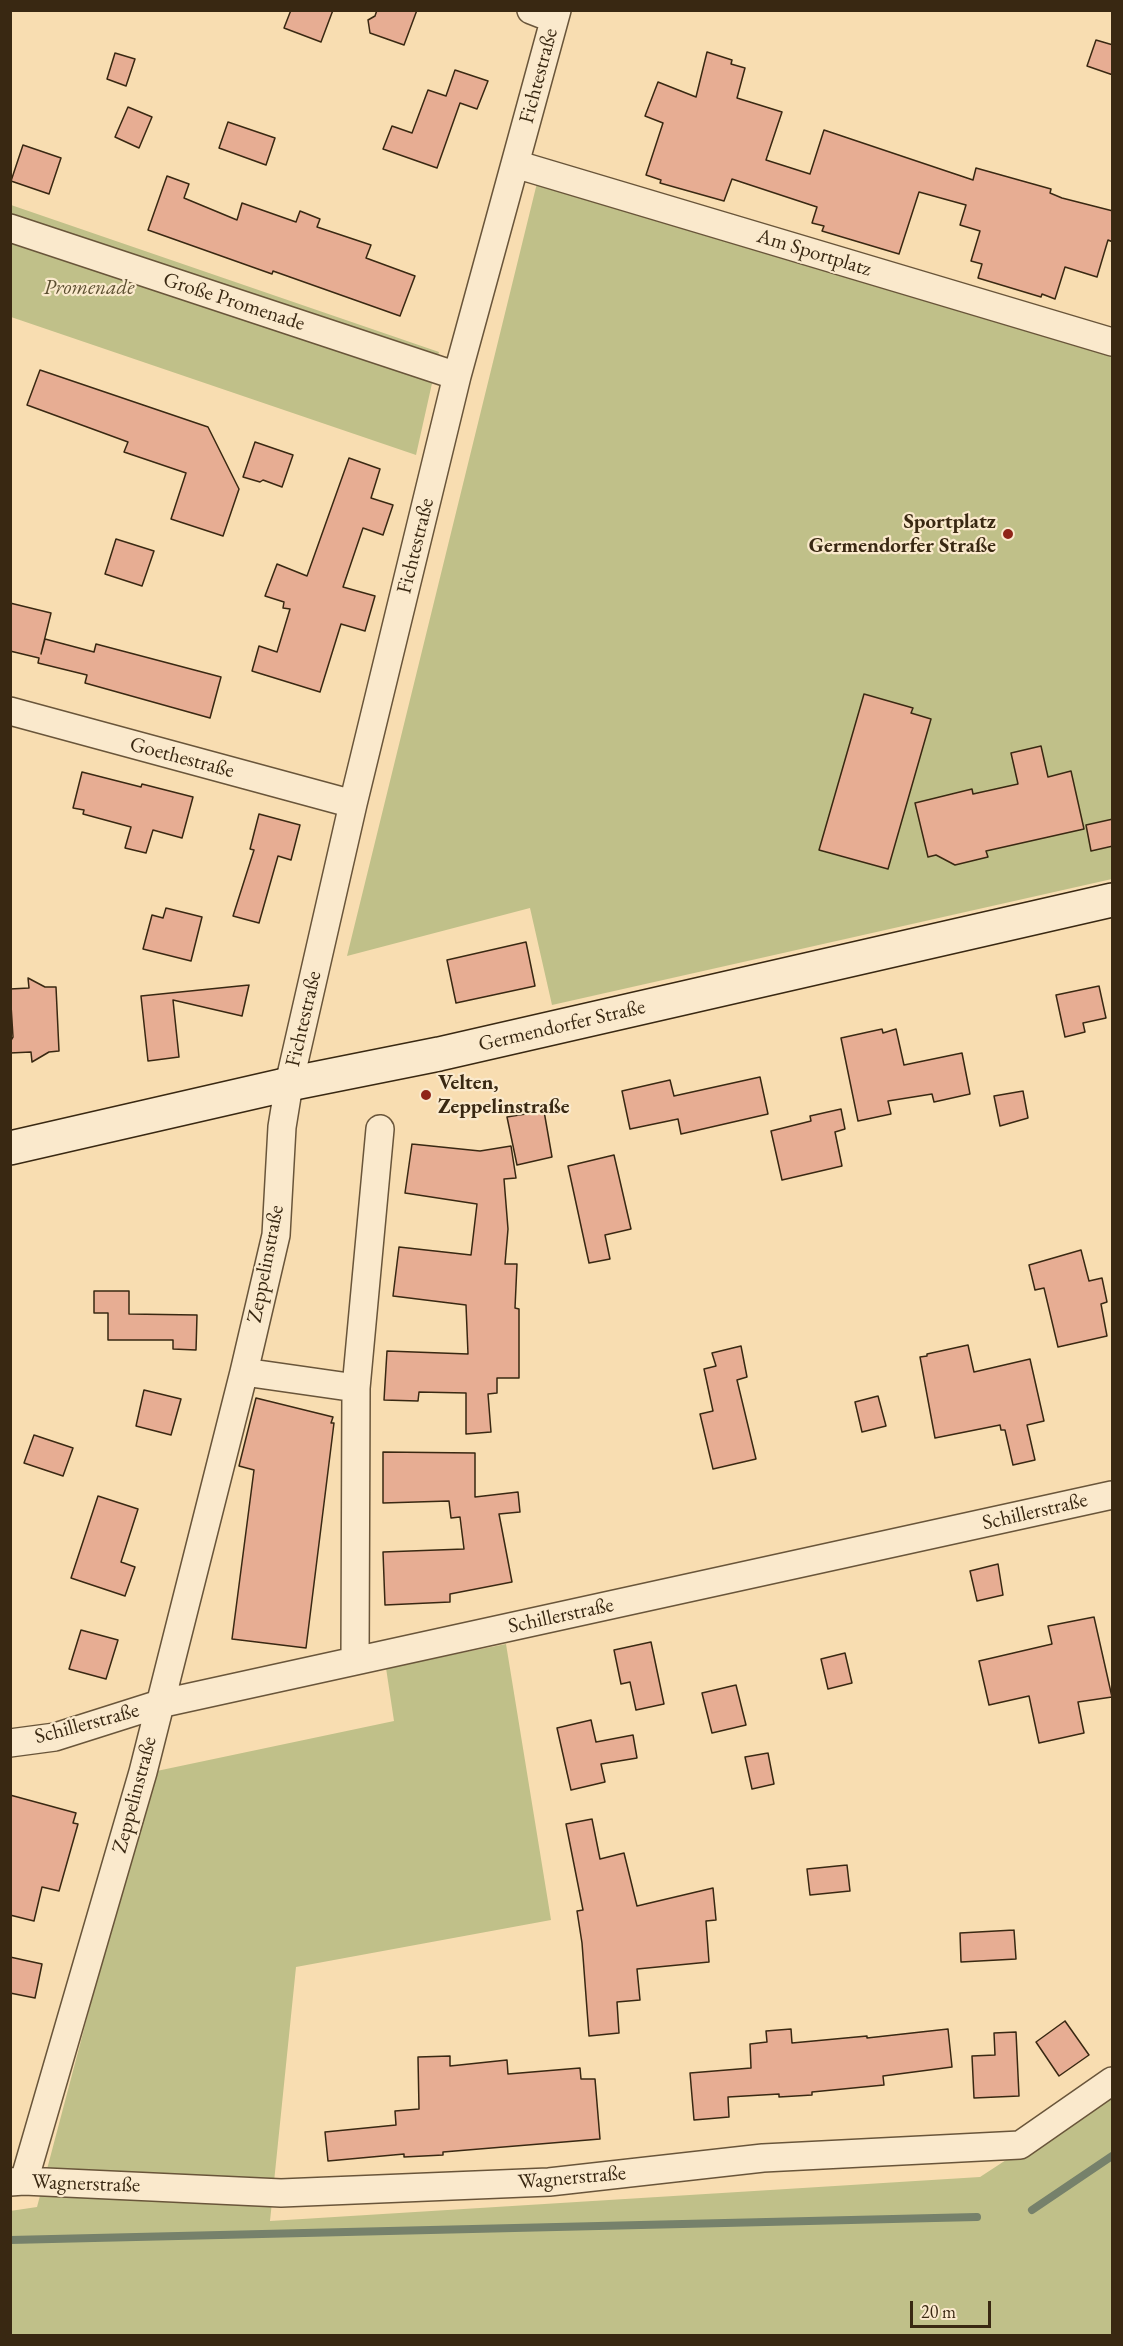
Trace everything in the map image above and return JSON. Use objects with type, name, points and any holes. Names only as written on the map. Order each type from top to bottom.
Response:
[{"type":"main road","name":"Germendorfer Straße","points":[[10,1148],[289,1084],[450,1052],[1113,900]]},
{"type":"street","name":"Fichtestraße","points":[[289,1084],[353,804],[457,376],[515,164],[547,13]]},
{"type":"street","name":"Am Sportplatz","points":[[515,164],[1113,342]]},
{"type":"street","name":"Große Promenade","points":[[10,228],[457,376]]},
{"type":"street","name":"Goethestraße","points":[[10,711],[353,804]]},
{"type":"street","name":"Zeppelinstraße","points":[[17,2182],[143,1772],[244,1372],[276,1235],[282,1127],[289,1084]]},
{"type":"street","points":[[355,1661],[356,1388],[380,1129]]},
{"type":"street","points":[[244,1372],[356,1388]]},
{"type":"street","name":"Schillerstraße","points":[[10,1743],[55,1737],[159,1704],[1113,1495]]},
{"type":"street","name":"Wagnerstraße","points":[[17,2182],[281,2193],[549,2182],[763,2158],[1020,2145],[1113,2081]]},
{"type":"green space","points":[[537,183],[1112,354],[1112,879],[552,1005],[530,908],[347,956]]},
{"type":"green space","name":"Promenade","points":[[11,205],[439,352],[416,455],[11,317]]},
{"type":"green space","points":[[506,1644],[551,1920],[296,1967],[270,2221],[980,2177],[1112,2091],[1112,2335],[11,2335],[10,2211],[37,2207],[152,1772],[394,1721],[386,1668]]},
{"type":"building","points":[[291,10],[333,10],[321,42],[284,28]]},
{"type":"building","points":[[377,10],[417,10],[404,45],[370,33],[368,20],[375,16]]},
{"type":"building","points":[[1096,40],[1113,45],[1113,75],[1087,66]]},
{"type":"building","points":[[707,52],[732,60],[731,64],[745,68],[737,98],[782,112],[766,160],[810,174],[824,130],[973,180],[976,168],[1051,189],[1050,193],[1062,198],[1113,211],[1113,242],[1108,240],[1097,277],[1065,267],[1055,299],[978,278],[982,264],[971,261],[980,231],[960,225],[966,205],[919,192],[899,254],[822,231],[824,226],[812,223],[817,207],[732,179],[724,201],[660,183],[661,180],[646,175],[663,123],[645,116],[658,82],[696,97]]},
{"type":"building","points":[[115,53],[135,59],[126,86],[107,79]]},
{"type":"building","points":[[455,70],[488,81],[477,109],[460,103],[437,168],[383,149],[392,126],[412,133],[428,90],[446,96]]},
{"type":"building","points":[[128,107],[152,117],[139,148],[115,137]]},
{"type":"building","points":[[228,122],[275,138],[266,165],[219,148]]},
{"type":"building","points":[[23,145],[61,158],[49,194],[11,181]]},
{"type":"building","points":[[167,176],[189,184],[184,198],[237,220],[242,203],[296,222],[300,211],[320,219],[317,227],[371,245],[366,258],[415,276],[400,316],[148,230]]},
{"type":"building","points":[[40,370],[208,427],[239,489],[223,536],[171,519],[186,473],[124,452],[128,442],[27,405]]},
{"type":"building","points":[[255,442],[293,455],[282,487],[263,480],[260,482],[243,477]]},
{"type":"building","points":[[349,458],[380,469],[371,498],[393,505],[383,535],[363,528],[343,587],[375,596],[365,631],[341,624],[320,692],[252,671],[259,646],[277,652],[290,609],[283,608],[284,602],[265,596],[277,564],[307,576]]},
{"type":"building","points":[[116,539],[154,551],[142,586],[105,574]]},
{"type":"building","points":[[10,603],[51,613],[41,654],[45,639],[94,652],[96,644],[221,677],[210,718],[85,683],[87,675],[38,663],[39,658],[10,651]]},
{"type":"building","points":[[864,694],[913,708],[911,713],[931,719],[888,869],[819,850]]},
{"type":"building","points":[[1041,746],[1048,777],[1071,771],[1084,829],[986,851],[988,857],[955,865],[936,855],[928,857],[915,803],[972,789],[973,794],[1018,784],[1011,753]]},
{"type":"building","points":[[82,772],[193,797],[182,838],[153,830],[146,853],[125,848],[131,827],[83,814],[84,810],[73,808]]},
{"type":"building","points":[[259,814],[300,825],[291,860],[278,856],[259,923],[233,916],[254,850],[250,849]]},
{"type":"building","points":[[1113,819],[1113,846],[1091,851],[1086,825]]},
{"type":"building","points":[[166,908],[202,917],[191,961],[143,949],[152,915],[163,918]]},
{"type":"building","points":[[526,942],[535,986],[456,1003],[447,960]]},
{"type":"building","points":[[28,978],[45,987],[56,987],[59,1051],[49,1052],[32,1062],[31,1052],[10,1053],[10,1042],[13,1037],[10,989],[29,988]]},
{"type":"building","points":[[249,985],[242,1016],[173,1000],[179,1057],[148,1061],[141,996]]},
{"type":"building","points":[[1099,986],[1106,1018],[1083,1023],[1085,1032],[1065,1037],[1056,995]]},
{"type":"building","points":[[882,1029],[883,1033],[896,1029],[904,1065],[962,1053],[970,1094],[934,1102],[932,1094],[888,1101],[891,1114],[858,1121],[841,1038]]},
{"type":"building","points":[[760,1077],[768,1114],[681,1134],[678,1119],[630,1129],[622,1091],[670,1080],[674,1096]]},
{"type":"building","points":[[1023,1091],[1028,1118],[1000,1126],[994,1096]]},
{"type":"building","points":[[841,1109],[845,1129],[835,1132],[842,1166],[782,1180],[771,1131],[811,1121],[810,1116]]},
{"type":"building","points":[[544,1111],[552,1157],[517,1165],[507,1117]]},
{"type":"building","points":[[412,1144],[480,1151],[511,1146],[516,1178],[504,1179],[508,1229],[505,1264],[517,1264],[515,1308],[519,1309],[519,1378],[497,1378],[497,1393],[488,1394],[491,1432],[466,1434],[466,1393],[419,1392],[418,1401],[384,1400],[387,1351],[468,1354],[466,1305],[393,1296],[399,1247],[471,1255],[477,1204],[405,1193]]},
{"type":"building","points":[[614,1155],[631,1229],[605,1235],[610,1259],[589,1263],[568,1166]]},
{"type":"building","points":[[1081,1250],[1089,1281],[1102,1278],[1107,1302],[1101,1304],[1107,1336],[1058,1347],[1044,1288],[1035,1290],[1029,1265]]},
{"type":"building","points":[[94,1291],[129,1291],[129,1314],[197,1315],[196,1350],[173,1349],[173,1340],[108,1340],[108,1313],[94,1313]]},
{"type":"building","points":[[968,1345],[974,1372],[1030,1359],[1044,1421],[1027,1425],[1035,1460],[1013,1465],[1005,1430],[1001,1430],[1000,1425],[935,1438],[920,1357]]},
{"type":"building","points":[[741,1346],[747,1377],[737,1380],[756,1459],[713,1469],[700,1414],[713,1411],[704,1369],[716,1366],[712,1353]]},
{"type":"building","points":[[144,1390],[181,1399],[171,1435],[136,1426]]},
{"type":"building","points":[[878,1396],[886,1426],[862,1432],[855,1402]]},
{"type":"building","points":[[256,1398],[333,1417],[306,1648],[232,1639],[254,1470],[239,1466]]},
{"type":"building","points":[[34,1435],[73,1448],[63,1476],[24,1463]]},
{"type":"building","points":[[383,1452],[475,1453],[475,1497],[518,1492],[520,1512],[499,1514],[512,1582],[450,1594],[450,1602],[385,1605],[383,1552],[464,1549],[460,1517],[451,1518],[449,1501],[383,1503]]},
{"type":"building","points":[[98,1496],[138,1509],[121,1562],[135,1567],[125,1596],[71,1578]]},
{"type":"building","points":[[998,1564],[1003,1595],[977,1601],[970,1571]]},
{"type":"building","points":[[1094,1617],[1112,1697],[1078,1702],[1084,1733],[1039,1743],[1029,1696],[989,1705],[979,1661],[1052,1644],[1048,1626]]},
{"type":"building","points":[[81,1630],[118,1640],[106,1679],[69,1669]]},
{"type":"building","points":[[651,1642],[664,1704],[636,1710],[630,1682],[621,1684],[614,1650]]},
{"type":"building","points":[[845,1653],[852,1683],[828,1689],[821,1659]]},
{"type":"building","points":[[736,1685],[746,1725],[712,1733],[702,1693]]},
{"type":"building","points":[[591,1720],[596,1742],[633,1735],[637,1758],[601,1764],[605,1782],[571,1790],[557,1728]]},
{"type":"building","points":[[768,1753],[774,1784],[752,1789],[745,1757]]},
{"type":"building","points":[[10,1795],[76,1813],[73,1823],[78,1824],[59,1891],[42,1887],[34,1921],[10,1915]]},
{"type":"building","points":[[592,1819],[600,1859],[624,1853],[637,1906],[713,1888],[716,1920],[706,1921],[709,1962],[637,1969],[640,2000],[617,2002],[619,2033],[589,2036],[582,1943],[577,1911],[583,1910],[566,1824]]},
{"type":"building","points":[[847,1865],[850,1891],[810,1895],[807,1869]]},
{"type":"building","points":[[1014,1930],[1016,1959],[961,1962],[960,1933]]},
{"type":"building","points":[[10,1957],[42,1964],[35,1998],[10,1993]]},
{"type":"building","points":[[1065,2021],[1089,2055],[1059,2076],[1036,2042]]},
{"type":"building","points":[[791,2029],[792,2043],[948,2029],[952,2067],[883,2076],[884,2085],[812,2092],[812,2095],[728,2097],[729,2117],[694,2120],[690,2073],[751,2068],[750,2044],[767,2042],[766,2031]]},
{"type":"building","points":[[1016,2032],[1019,2096],[974,2098],[972,2056],[995,2055],[994,2033]]},
{"type":"building","points":[[450,2056],[450,2066],[507,2060],[508,2074],[580,2068],[581,2079],[595,2079],[600,2139],[443,2152],[443,2155],[404,2157],[404,2154],[328,2161],[325,2132],[396,2125],[395,2111],[419,2109],[418,2057]]},
{"type":"waterway","points":[[1032,2210],[1112,2156]]},
{"type":"waterway","points":[[10,2240],[977,2217]]},
{"type":"place","name":"Sportplatz Germendorfer Straße","points":[[1008,534]]},
{"type":"place","name":"Velten, Zeppelinstraße","points":[[426,1095]]}]
